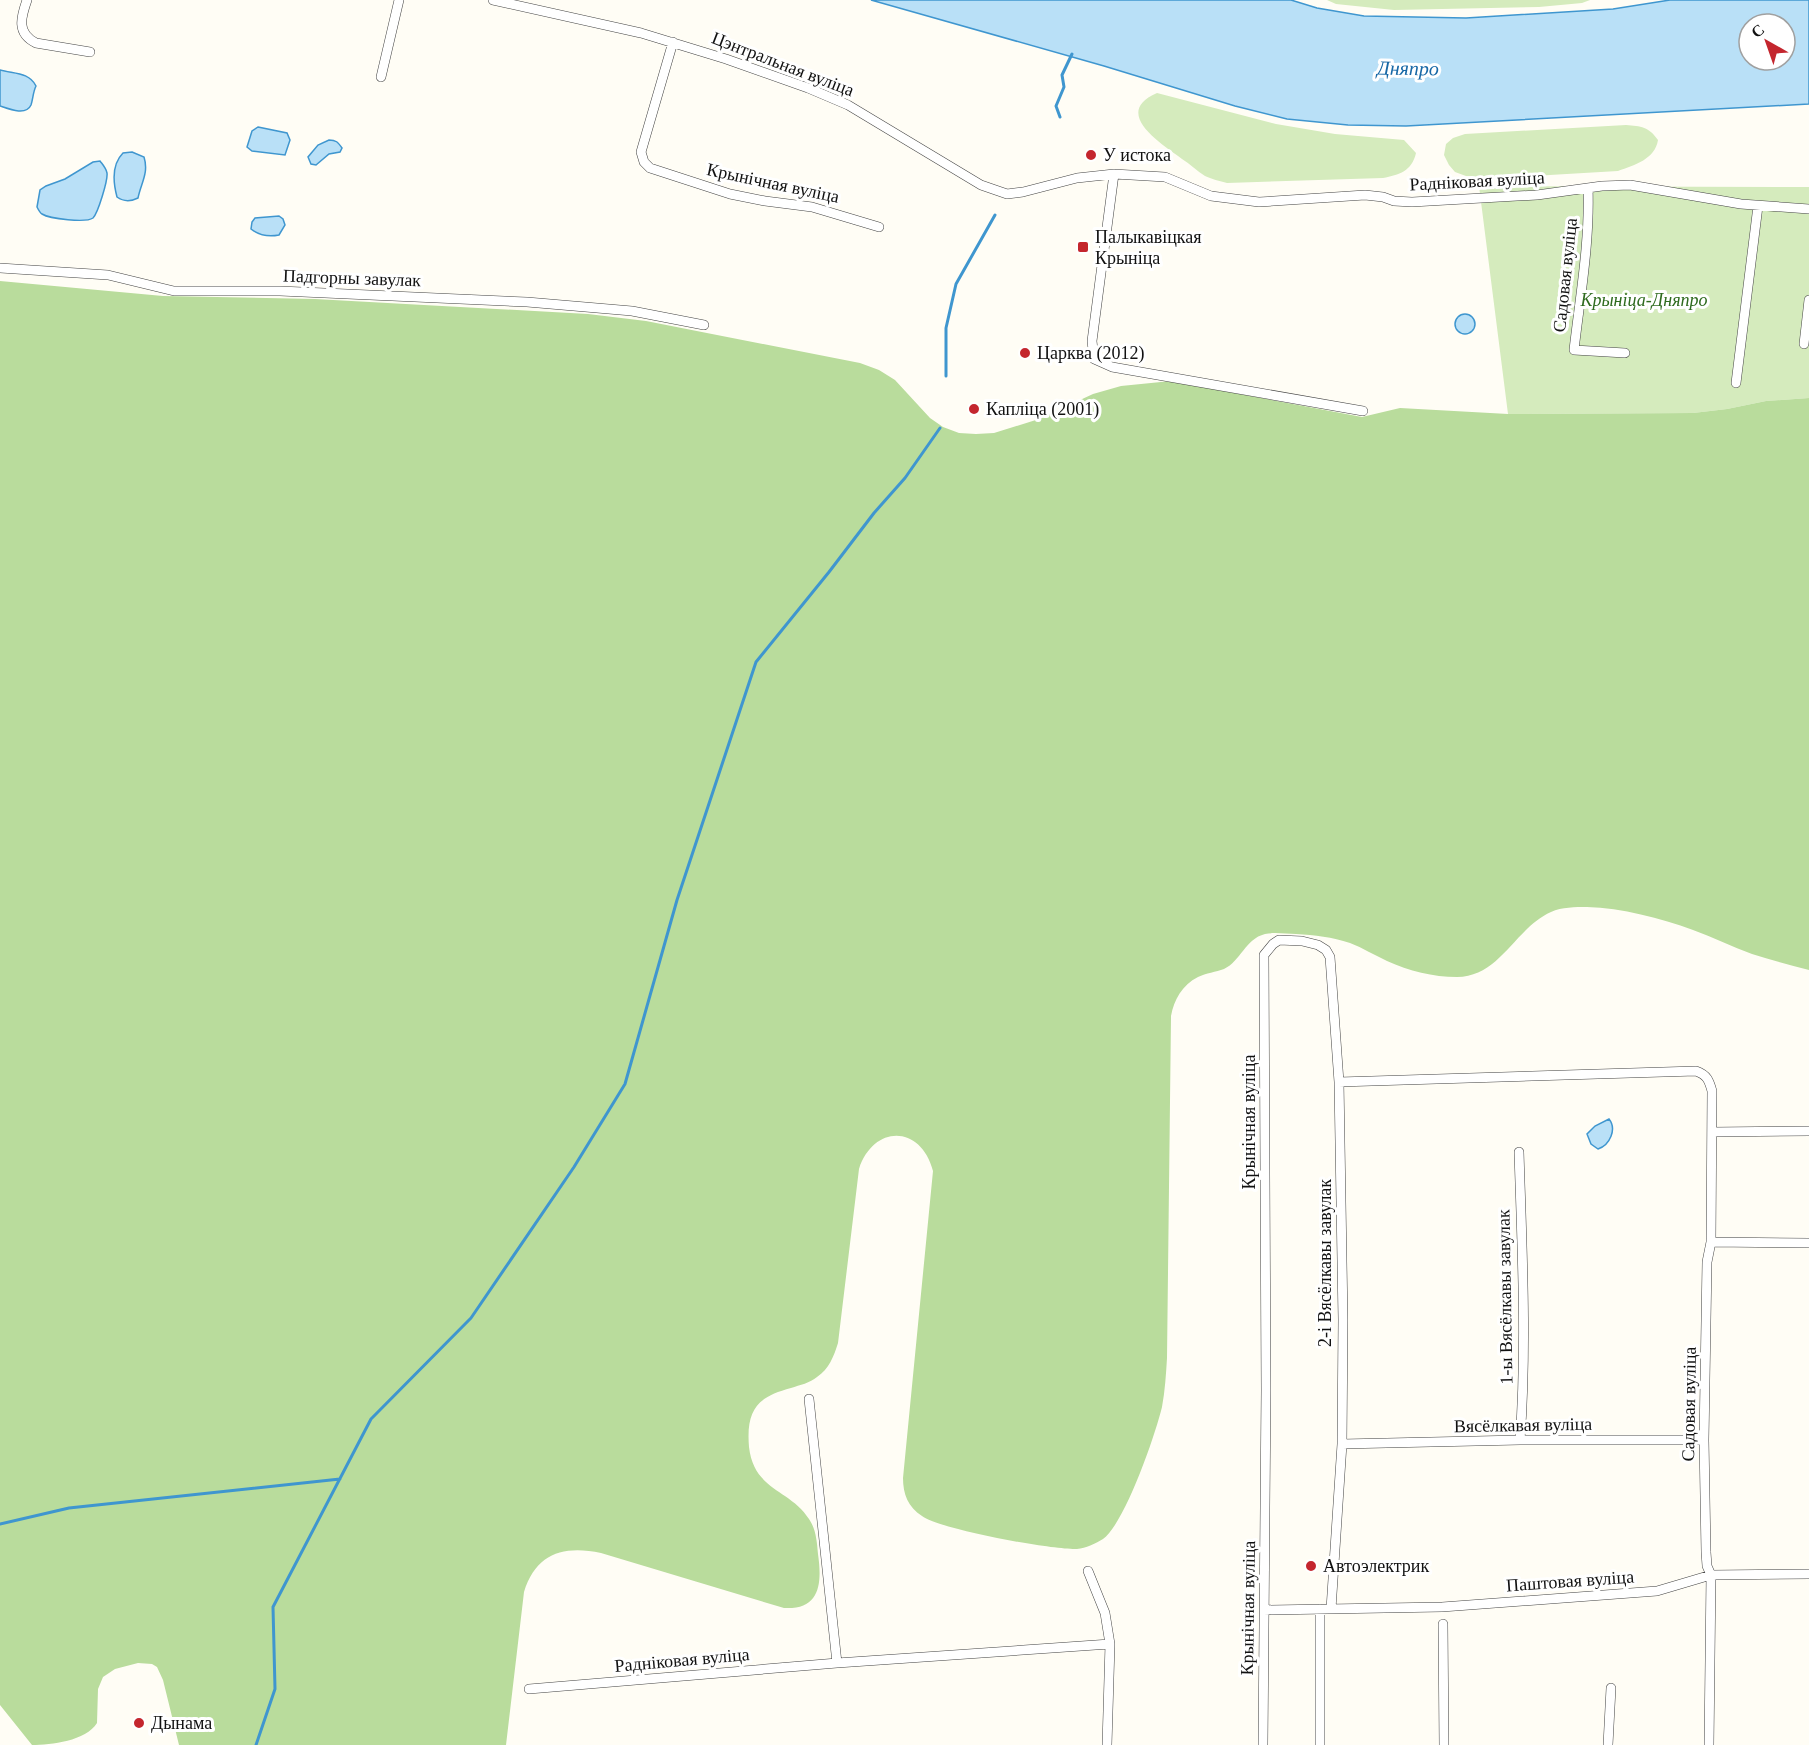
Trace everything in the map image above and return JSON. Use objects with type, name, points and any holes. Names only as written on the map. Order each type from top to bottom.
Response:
[{"type":"street","points":[[27,0],[21,25],[29,40],[90,52]]},
{"type":"street","points":[[381,77],[399,0]]},
{"type":"street","name":"Цэнтральная вуліца","points":[[493,0],[674,42],[833,97],[981,185],[1007,194],[1077,178],[1114,174]]},
{"type":"street","name":"Крынічная вуліца","points":[[674,42],[642,152],[644,162],[650,168],[730,194],[812,207],[879,227]]},
{"type":"street","points":[[1114,174],[1092,341],[1094,359],[1112,367],[1363,411]]},
{"type":"street","name":"Радніковая вуліца","points":[[1114,174],[1165,177],[1211,196],[1259,201],[1365,195],[1412,202],[1544,195],[1588,188],[1630,185],[1758,206],[1809,209]]},
{"type":"street","name":"Садовая вуліца","points":[[1588,188],[1589,204],[1584,262],[1574,350],[1625,353]]},
{"type":"street","points":[[1736,383],[1758,206]]},
{"type":"street","name":"Падгорны завулак","points":[[0,268],[108,275],[174,291],[279,291],[528,302],[632,311],[704,325]]},
{"type":"street","points":[[1804,344],[1809,300]]},
{"type":"street","name":"Крынічная вуліца","points":[[1263,1745],[1266,1090],[1264,955],[1279,940],[1302,941],[1318,945],[1326,950],[1330,957],[1339,1082]]},
{"type":"street","name":"Садовая вуліца","points":[[1339,1082],[1696,1071],[1704,1074],[1709,1080],[1712,1091],[1711,1242],[1707,1262],[1704,1440],[1706,1551],[1707,1566],[1711,1575],[1709,1745]]},
{"type":"street","name":"2-і Вясёлкавы завулак","points":[[1339,1082],[1342,1444]]},
{"type":"street","points":[[1712,1132],[1809,1131]]},
{"type":"street","name":"1-ы Вясёлкавы завулак","points":[[1519,1152],[1524,1305],[1523,1400],[1520,1440]]},
{"type":"street","points":[[1711,1242],[1809,1243]]},
{"type":"street","points":[[809,1399],[837,1664]]},
{"type":"street","name":"Вясёлкавая вуліца","points":[[1342,1444],[1520,1440],[1704,1440]]},
{"type":"street","points":[[1331,1609],[1342,1444]]},
{"type":"street","points":[[1088,1571],[1105,1613],[1110,1644],[1107,1745]]},
{"type":"street","name":"Паштовая вуліца","points":[[1264,1610],[1442,1607],[1657,1591],[1711,1575],[1809,1574]]},
{"type":"street","points":[[1320,1609],[1320,1745]]},
{"type":"street","points":[[1443,1624],[1444,1745]]},
{"type":"street","name":"Радніковая вуліца","points":[[529,1689],[1110,1644]]},
{"type":"street","points":[[1608,1745],[1611,1688]]},
{"type":"green space","points":[[1327,0],[1590,0],[1582,3],[1539,7],[1394,10],[1336,4]]},
{"type":"green space","points":[[1157,93],[1276,124],[1335,134],[1404,140],[1416,153],[1408,168],[1383,178],[1227,183],[1202,174],[1153,137],[1145,128],[1139,119],[1139,110],[1144,101]]},
{"type":"green space","points":[[1626,125],[1644,128],[1658,140],[1649,157],[1618,171],[1482,179],[1455,172],[1444,155],[1446,144],[1453,138],[1465,134]]},
{"type":"green space","name":"Крыніца-Дняпро","points":[[1479,186],[1809,187],[1809,398],[1766,401],[1693,413],[1508,414]]},
{"type":"green space","points":[[0,281],[163,296],[315,299],[588,314],[646,321],[860,363],[879,370],[895,380],[930,418],[943,427],[959,433],[994,433],[1039,419],[1093,394],[1121,386],[1171,381],[1362,417],[1400,408],[1508,414],[1693,413],[1766,401],[1809,398],[1809,970],[1752,954],[1667,921],[1641,914],[1587,907],[1560,909],[1538,919],[1485,969],[1472,975],[1457,977],[1430,975],[1412,970],[1350,943],[1330,938],[1277,933],[1258,937],[1224,969],[1204,974],[1187,984],[1172,1010],[1167,1358],[1164,1395],[1138,1478],[1121,1516],[1103,1539],[1090,1546],[1077,1549],[998,1538],[933,1521],[913,1509],[907,1500],[903,1478],[933,1171],[927,1156],[918,1145],[908,1138],[897,1136],[886,1138],[875,1144],[866,1154],[859,1169],[838,1343],[833,1357],[825,1370],[814,1379],[762,1401],[752,1414],[750,1423],[749,1447],[758,1473],[801,1509],[815,1531],[819,1584],[812,1599],[805,1604],[784,1608],[601,1553],[575,1550],[564,1552],[544,1560],[536,1568],[524,1592],[506,1745],[179,1745],[163,1680],[157,1667],[152,1664],[138,1663],[115,1669],[103,1677],[98,1689],[97,1723],[92,1729],[68,1741],[32,1745],[0,1705]]},
{"type":"water","name":"Дняпро","points":[[871,0],[1291,0],[1317,8],[1364,16],[1466,18],[1613,9],[1670,0],[1809,0],[1809,104],[1406,126],[1348,125],[1287,119],[1235,106]]},
{"type":"water","points":[[0,70],[21,74],[33,81],[36,86],[29,108],[17,111],[0,106]]},
{"type":"water","points":[[258,127],[287,133],[290,140],[285,155],[252,151],[247,147],[252,131]]},
{"type":"water","points":[[329,140],[339,144],[342,148],[340,152],[329,154],[316,165],[311,164],[308,157],[318,145]]},
{"type":"water","points":[[132,152],[144,157],[145,173],[138,198],[125,201],[117,197],[115,168],[123,153]]},
{"type":"water","points":[[100,161],[106,170],[107,177],[93,218],[68,220],[41,213],[37,207],[40,190],[65,179],[93,162]]},
{"type":"water","points":[[279,216],[285,225],[279,235],[265,235],[251,229],[255,218]]},
{"type":"water","points":[[1465,314],[1472,317],[1475,324],[1472,331],[1465,334],[1458,331],[1455,324],[1458,317]]},
{"type":"water","points":[[1609,1119],[1612,1127],[1611,1136],[1606,1144],[1598,1149],[1591,1144],[1587,1134],[1595,1126]]},
{"type":"waterway","points":[[1060,117],[1056,106],[1064,87],[1062,75],[1072,54]]},
{"type":"waterway","points":[[946,376],[946,328],[956,284],[995,215]]},
{"type":"waterway","points":[[256,1745],[275,1689],[273,1607],[371,1419],[471,1318],[574,1167],[625,1084],[677,900],[756,662],[874,513],[905,478],[940,428]]},
{"type":"waterway","points":[[0,1524],[69,1508],[340,1479]]},
{"type":"place","name":"У истока","points":[[1091,155]]},
{"type":"place","name":"Палыкавіцкая Крыніца","points":[[1083,247]]},
{"type":"place","name":"Царква (2012)","points":[[1025,353]]},
{"type":"place","name":"Капліца (2001)","points":[[974,409]]},
{"type":"place","name":"Автоэлектрик","points":[[1311,1566]]},
{"type":"place","name":"Дынама","points":[[139,1723]]}]
